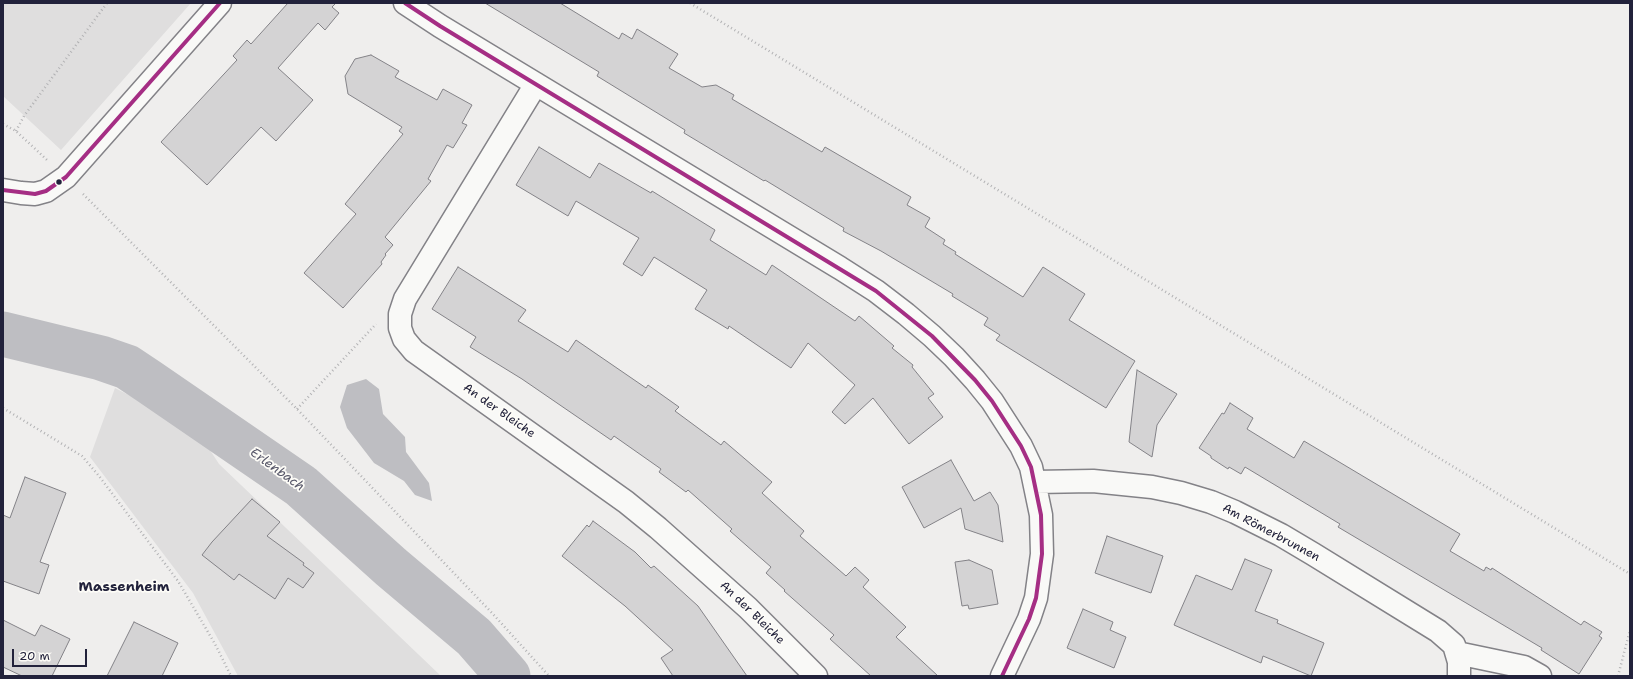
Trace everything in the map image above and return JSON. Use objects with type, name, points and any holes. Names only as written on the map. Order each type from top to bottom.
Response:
[{"type":"street","points":[[3,190],[35,194],[46,191],[66,177],[220,3]]},
{"type":"street","points":[[405,3],[440,26],[840,268],[906,314],[954,357],[992,401],[1022,446],[1031,467],[1041,515],[1042,531],[1040,574],[1036,598],[1029,619],[1002,676]]},
{"type":"street","name":"An der Bleiche","points":[[536,84],[405,299],[400,314],[400,328],[404,339],[414,351],[626,502],[686,551],[737,597],[816,676]]},
{"type":"street","name":"Am Römerbrunnen","points":[[1035,482],[1094,481],[1124,483],[1181,493],[1217,505],[1264,527],[1320,558],[1438,631],[1454,645],[1460,670],[1459,676]]},
{"type":"street","points":[[1457,653],[1524,667],[1540,676]]},
{"type":"path","points":[[16,131],[24,116],[108,3]]},
{"type":"path","points":[[690,3],[1630,574]]},
{"type":"path","points":[[3,124],[16,131],[66,177],[297,409],[492,613],[550,676]]},
{"type":"path","points":[[297,409],[381,318],[400,314]]},
{"type":"path","points":[[3,408],[82,456],[99,476],[178,581],[215,644],[231,676]]},
{"type":"path","points":[[1618,676],[1630,630]]},
{"type":"shaded area","points":[[3,3],[191,3],[61,150],[3,96]]},
{"type":"shaded area","points":[[366,379],[379,389],[383,414],[405,437],[406,452],[429,483],[432,501],[415,495],[404,481],[374,463],[347,428],[340,407],[347,385]]},
{"type":"shaded area","points":[[115,388],[197,430],[219,464],[441,676],[238,676],[193,593],[90,457]]},
{"type":"building","points":[[288,3],[336,3],[332,7],[339,13],[325,30],[318,23],[278,68],[313,100],[276,141],[261,127],[207,185],[161,142],[237,60],[233,56],[247,40],[251,44]]},
{"type":"building","points":[[485,3],[560,3],[619,39],[622,33],[632,39],[637,29],[678,54],[669,68],[702,87],[716,85],[734,95],[732,99],[822,152],[825,147],[911,197],[907,205],[930,218],[925,227],[945,240],[943,244],[956,252],[955,254],[1023,297],[1043,267],[1085,294],[1069,320],[1135,361],[1106,408],[996,340],[1000,335],[984,325],[988,318],[952,296],[953,294],[881,251],[843,231],[844,228],[684,133],[685,130],[597,76],[599,72]]},
{"type":"building","points":[[371,55],[399,71],[395,77],[437,100],[443,89],[472,105],[462,123],[467,125],[453,148],[447,145],[428,179],[431,181],[385,237],[393,245],[385,254],[386,255],[381,262],[382,264],[343,308],[304,273],[356,214],[345,204],[403,134],[399,131],[402,127],[348,94],[345,76],[355,59]]},
{"type":"building","points":[[539,147],[590,178],[599,163],[651,193],[652,191],[715,230],[710,240],[766,275],[772,265],[855,321],[859,316],[894,346],[892,348],[913,365],[912,367],[934,394],[928,398],[943,417],[909,444],[873,398],[845,424],[832,412],[855,385],[808,343],[791,368],[729,326],[728,329],[695,309],[707,290],[654,257],[642,276],[623,264],[639,238],[576,201],[568,216],[516,185]]},
{"type":"building","points":[[458,267],[526,310],[518,321],[568,352],[576,340],[646,388],[648,385],[679,407],[675,411],[721,445],[724,441],[772,482],[762,493],[804,531],[800,536],[846,576],[855,567],[869,580],[863,587],[906,627],[896,637],[938,676],[871,676],[830,639],[834,635],[766,573],[771,567],[730,531],[732,529],[688,490],[686,492],[659,472],[661,469],[614,436],[611,440],[522,379],[470,347],[476,337],[432,309]]},
{"type":"building","points":[[1137,370],[1177,394],[1157,425],[1152,457],[1129,442]]},
{"type":"building","points":[[1230,403],[1253,418],[1247,429],[1294,458],[1304,441],[1460,534],[1450,551],[1484,571],[1486,567],[1491,570],[1492,568],[1581,625],[1584,621],[1602,632],[1599,636],[1602,638],[1579,674],[1541,650],[1542,648],[1338,527],[1340,524],[1245,467],[1241,474],[1229,467],[1228,469],[1211,458],[1211,456],[1199,448],[1222,413],[1224,414]]},
{"type":"building","points":[[951,460],[974,501],[990,492],[998,505],[1003,542],[965,529],[961,508],[924,528],[902,487]]},
{"type":"building","points":[[25,477],[66,493],[40,562],[49,565],[39,594],[3,581],[3,515],[10,518]]},
{"type":"building","points":[[252,499],[280,522],[267,536],[304,563],[303,565],[314,573],[303,588],[288,578],[275,599],[239,574],[234,580],[202,555]]},
{"type":"building","points":[[593,521],[635,552],[651,568],[654,566],[698,606],[747,676],[673,676],[661,658],[673,650],[625,606],[562,556],[587,525],[589,527]]},
{"type":"building","points":[[1107,536],[1163,556],[1151,593],[1095,573]]},
{"type":"building","points":[[1245,559],[1272,570],[1255,611],[1278,620],[1277,623],[1324,643],[1311,676],[1263,656],[1261,663],[1174,625],[1196,575],[1232,590]]},
{"type":"building","points":[[969,560],[992,570],[998,604],[969,609],[968,605],[962,606],[955,562]]},
{"type":"building","points":[[1083,609],[1113,622],[1110,630],[1126,637],[1114,668],[1067,648]]},
{"type":"building","points":[[3,620],[35,636],[41,625],[70,639],[52,676],[22,676],[3,667]]},
{"type":"building","points":[[134,622],[178,643],[162,676],[107,676]]},
{"type":"waterway","name":"Erlenbach","points":[[3,334],[101,358],[127,367],[148,381],[301,486],[391,567],[474,637],[508,676]]},
{"type":"transit line","points":[[3,190],[35,194],[46,191],[66,177],[220,3]]},
{"type":"transit line","points":[[405,3],[440,26],[876,291],[932,336],[975,380],[992,401],[1021,446],[1031,467],[1041,515],[1042,554],[1036,598],[1029,619],[1002,676]]},
{"type":"district","name":"Massenheim","points":[[124,587]]}]
